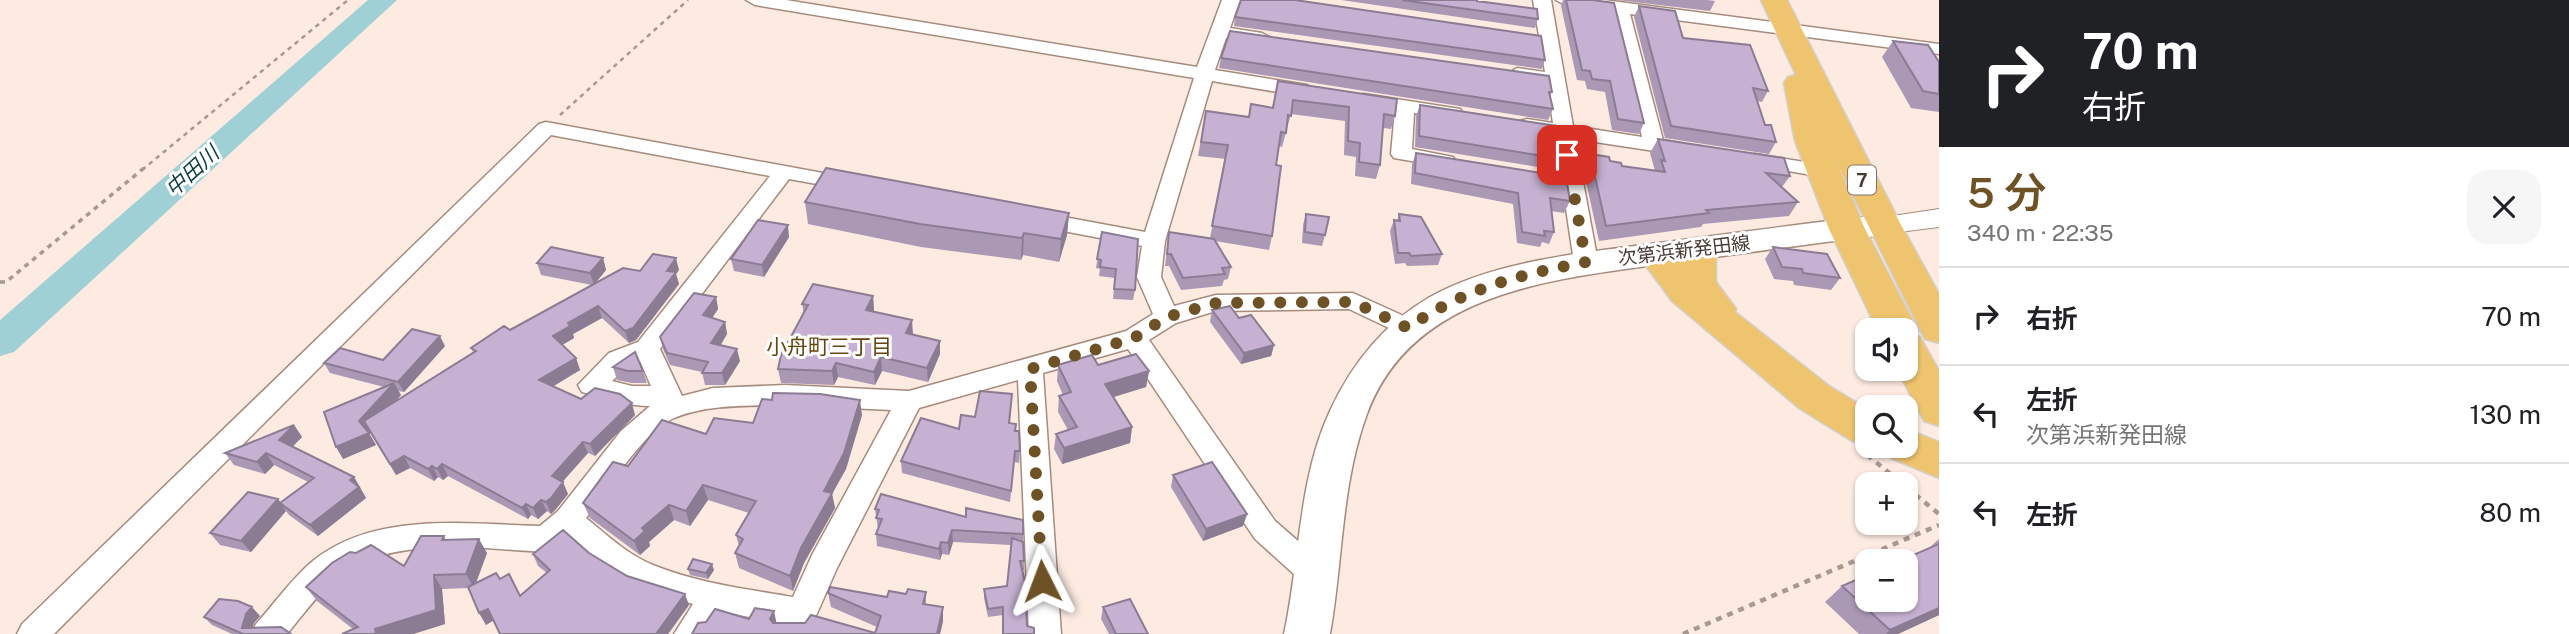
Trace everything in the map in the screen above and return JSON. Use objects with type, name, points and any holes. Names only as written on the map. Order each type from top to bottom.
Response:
[{"type":"highway","name":"7","points":[[1781,15],[1811,141],[1847,229],[1892,318]]},
{"type":"highway","name":"7","points":[[1781,15],[1883,225],[1939,329]]},
{"type":"highway","points":[[1698,249],[1695,279],[1703,297],[1812,386],[1855,405]]},
{"type":"highway","points":[[1656,255],[1685,292],[1814,397],[1855,422]]},
{"type":"highway","points":[[1917,381],[1924,404]]},
{"type":"highway","points":[[1918,451],[1939,461]]},
{"type":"main road","name":"次第浜新発田線","points":[[1307,634],[1338,439],[1364,382],[1380,357],[1408,328],[1459,297],[1499,281],[1586,262],[1883,225]]},
{"type":"street","points":[[755,0],[1325,94]]},
{"type":"street","points":[[1167,317],[1149,277],[1154,241],[1204,75],[1231,0]]},
{"type":"street","points":[[1542,0],[1541,37],[1554,79],[1586,262]]},
{"type":"street","points":[[1565,0],[1620,7],[1781,15],[1920,47],[1936,58]]},
{"type":"street","points":[[1620,7],[1654,145]]},
{"type":"street","points":[[1221,32],[1275,40]]},
{"type":"street","points":[[1501,72],[1554,79]]},
{"type":"street","points":[[1352,98],[1471,116]]},
{"type":"street","points":[[1405,106],[1401,154],[1466,164]]},
{"type":"street","points":[[1511,122],[1706,153]]},
{"type":"street","points":[[33,634],[546,128],[866,187]]},
{"type":"street","points":[[1732,157],[1823,171]]},
{"type":"street","points":[[784,172],[647,348],[618,360],[591,385],[632,396],[671,402],[785,395],[909,401],[1134,338],[1167,317],[1216,303],[1353,302],[1408,328]]},
{"type":"street","points":[[1545,177],[1572,181]]},
{"type":"street","points":[[1017,215],[1154,241]]},
{"type":"street","points":[[1883,225],[1939,218]]},
{"type":"street","points":[[1134,338],[1265,530],[1318,577]]},
{"type":"street","points":[[647,348],[671,402]]},
{"type":"street","points":[[1030,369],[1045,634]]},
{"type":"street","points":[[568,520],[606,553],[644,576],[797,623],[823,564],[909,401]]},
{"type":"street","points":[[267,634],[327,567],[361,547],[401,538],[546,538],[568,520],[631,438],[671,402]]},
{"type":"street","points":[[690,634],[716,597]]},
{"type":"path","points":[[0,282],[6,282],[348,0]]},
{"type":"path","points":[[546,128],[688,0]]},
{"type":"path","points":[[1918,496],[1939,514]]},
{"type":"path","points":[[1682,634],[1939,525]]},
{"type":"building","points":[[1241,0],[1295,0],[1541,36],[1545,60],[1235,17]]},
{"type":"building","points":[[1402,0],[1477,0],[1537,9],[1538,19]]},
{"type":"building","points":[[1566,0],[1614,3],[1644,123],[1618,119],[1610,81],[1592,79],[1590,71],[1582,70]]},
{"type":"building","points":[[1639,6],[1675,11],[1683,38],[1750,45],[1768,91],[1753,88],[1765,125],[1771,125],[1776,142],[1671,126]]},
{"type":"building","points":[[1230,31],[1549,76],[1553,109],[1221,58]]},
{"type":"building","points":[[1893,41],[1928,45],[1939,62],[1939,94],[1923,91]]},
{"type":"building","points":[[1278,81],[1397,99],[1395,116],[1384,114],[1380,165],[1359,162],[1360,143],[1348,141],[1349,107],[1293,100],[1286,133],[1281,132],[1276,165],[1281,166],[1272,236],[1212,226],[1228,145],[1201,142],[1206,111],[1249,117],[1251,104],[1273,108]]},
{"type":"building","points":[[1420,105],[1557,126],[1562,159],[1419,136]]},
{"type":"building","points":[[1658,139],[1784,158],[1790,176],[1766,173],[1798,202],[1706,210],[1709,213],[1606,226],[1590,154],[1609,157],[1610,161],[1621,163],[1622,166],[1665,172],[1661,160],[1665,161]]},
{"type":"building","points":[[1416,153],[1566,177],[1570,201],[1550,198],[1554,232],[1544,231],[1545,236],[1522,232],[1518,193],[1415,173]]},
{"type":"building","points":[[826,168],[1069,213],[1061,239],[1024,233],[1022,238],[920,224],[805,202]]},
{"type":"building","points":[[1306,214],[1329,217],[1325,235],[1305,232]]},
{"type":"building","points":[[1399,214],[1421,217],[1442,254],[1411,256],[1409,253],[1398,253],[1394,220],[1400,221]]},
{"type":"building","points":[[758,220],[788,225],[762,265],[731,259]]},
{"type":"building","points":[[1102,232],[1138,239],[1135,290],[1114,289],[1116,269],[1100,267],[1101,260],[1097,259]]},
{"type":"building","points":[[1169,232],[1214,239],[1231,267],[1222,268],[1225,274],[1183,278],[1171,254],[1167,254]]},
{"type":"building","points":[[551,247],[603,258],[590,273],[537,263]]},
{"type":"building","points":[[1773,247],[1827,254],[1840,278],[1782,267]]},
{"type":"building","points":[[653,254],[676,258],[667,271],[676,272],[633,328],[625,331],[598,306],[568,323],[570,326],[553,336],[576,358],[539,380],[581,399],[595,388],[620,394],[632,403],[590,444],[583,442],[552,476],[563,482],[546,502],[541,500],[533,508],[526,504],[522,508],[442,464],[437,469],[432,466],[428,469],[404,456],[390,464],[364,421],[476,351],[471,348],[504,326],[510,330],[623,268],[640,271]]},
{"type":"building","points":[[813,284],[873,296],[866,310],[912,320],[906,333],[940,341],[927,368],[881,357],[874,372],[836,363],[832,371],[778,369],[781,355],[808,305],[802,304]]},
{"type":"building","points":[[694,293],[716,297],[703,315],[725,322],[711,343],[737,349],[722,373],[702,373],[708,362],[667,353],[660,337]]},
{"type":"building","points":[[1230,306],[1239,318],[1251,315],[1274,345],[1244,353],[1212,310]]},
{"type":"building","points":[[412,329],[440,336],[398,382],[324,363],[340,348],[383,360]]},
{"type":"building","points":[[635,352],[643,371],[613,367]]},
{"type":"building","points":[[1136,354],[1149,371],[1105,384],[1132,427],[1064,448],[1056,434],[1077,427],[1059,396],[1071,392],[1058,365],[1092,355],[1098,365]]},
{"type":"building","points":[[394,383],[359,421],[369,433],[336,447],[324,412]]},
{"type":"building","points":[[980,391],[1012,394],[1009,423],[1016,424],[1015,431],[1019,431],[1020,451],[1015,451],[1011,491],[901,461],[921,418],[959,429],[961,415],[975,417]]},
{"type":"building","points":[[773,393],[820,394],[860,400],[844,453],[824,491],[832,493],[801,548],[790,576],[735,553],[743,539],[736,535],[756,501],[703,485],[686,511],[669,505],[642,528],[645,531],[634,541],[583,503],[613,462],[628,466],[662,420],[706,434],[714,418],[753,423],[762,399],[772,400]]},
{"type":"building","points":[[294,425],[279,440],[354,477],[350,480],[359,487],[310,525],[280,503],[314,478],[266,453],[257,462],[225,453]]},
{"type":"building","points":[[1212,462],[1247,514],[1206,529],[1173,475]]},
{"type":"building","points":[[248,492],[278,499],[241,541],[210,533]]},
{"type":"building","points":[[881,494],[966,517],[966,508],[1023,520],[1023,534],[952,530],[948,543],[941,542],[939,549],[876,534],[882,519],[876,518],[879,510],[875,509]]},
{"type":"building","points":[[563,530],[589,553],[627,576],[685,594],[656,634],[500,634],[488,609],[479,613],[468,587],[496,573],[500,579],[509,574],[520,596],[550,570],[533,554]]},
{"type":"building","points":[[421,536],[444,536],[442,540],[479,539],[466,574],[434,575],[436,610],[375,629],[376,634],[342,634],[358,627],[306,587],[332,563],[350,552],[356,553],[371,545],[404,566]]},
{"type":"building","points":[[1012,538],[1023,542],[1024,561],[1020,561],[1025,582],[1027,626],[1034,628],[1034,634],[1003,634],[1003,607],[988,609],[984,589],[1007,586]]},
{"type":"building","points":[[1939,544],[1939,608],[1890,630],[1870,612],[1918,612],[1918,553]]},
{"type":"building","points":[[693,559],[712,564],[706,573],[688,569]]},
{"type":"building","points":[[1855,580],[1855,598],[1842,586]]},
{"type":"building","points":[[830,587],[887,597],[889,591],[906,594],[908,589],[926,592],[923,604],[943,607],[937,634],[692,634],[698,623],[706,622],[715,609],[749,619],[755,608],[774,611],[770,619],[773,623],[805,623],[811,615],[875,633],[881,616],[828,593]]},
{"type":"building","points":[[219,599],[238,601],[252,607],[246,614],[242,628],[281,627],[291,634],[243,634],[204,617]]},
{"type":"building","points":[[1130,599],[1148,634],[1116,634],[1103,607]]},
{"type":"waterway","name":"中田川","points":[[0,342],[384,0]]},
{"type":"district","name":"小舟町三丁目","points":[[829,346]]},
{"type":"route","points":[[1042,581],[1030,369],[1134,338],[1167,317],[1216,303],[1353,302],[1408,328],[1428,313],[1499,281],[1586,262],[1567,155]]}]
